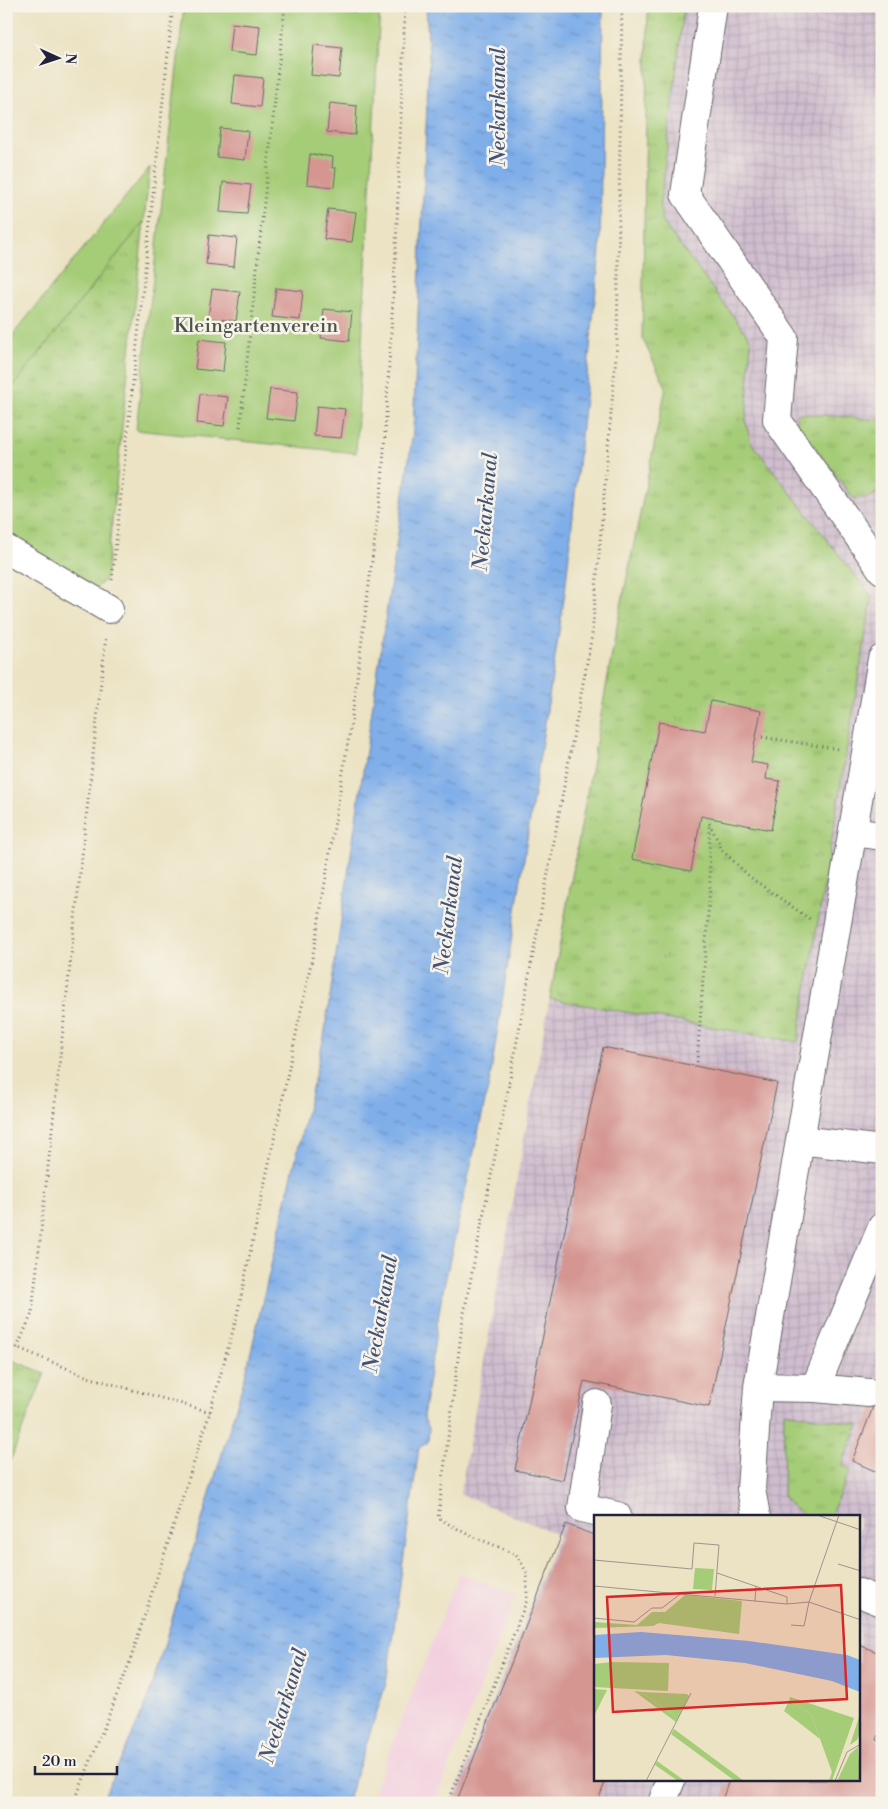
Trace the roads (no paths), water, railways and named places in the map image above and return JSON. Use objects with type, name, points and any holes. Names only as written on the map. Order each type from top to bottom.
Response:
[{"type":"lane","points":[[713,6],[685,194],[784,338],[777,420],[882,570]]},
{"type":"lane","points":[[6,549],[109,609]]},
{"type":"lane","points":[[756,1515],[751,1489],[758,1387],[882,659]]},
{"type":"lane","points":[[853,832],[882,836]]},
{"type":"lane","points":[[800,1140],[882,1150]]},
{"type":"lane","points":[[815,1388],[882,1227]]},
{"type":"lane","points":[[758,1387],[815,1388],[870,1393]]},
{"type":"lane","points":[[597,1404],[582,1508],[614,1515]]},
{"type":"lane","points":[[860,1593],[882,1602]]},
{"type":"lane","points":[[662,1803],[670,1782]]},
{"type":"water","name":"Neckarkanal","points":[[426,6],[603,6],[600,250],[565,593],[490,1079],[441,1300],[423,1417],[429,1428],[428,1442],[419,1448],[386,1684],[347,1803],[101,1803],[147,1702],[245,1377],[324,1037],[413,431],[429,57]]},
{"type":"park label","name":"Kleingartenverein","points":[[256,326]]}]
